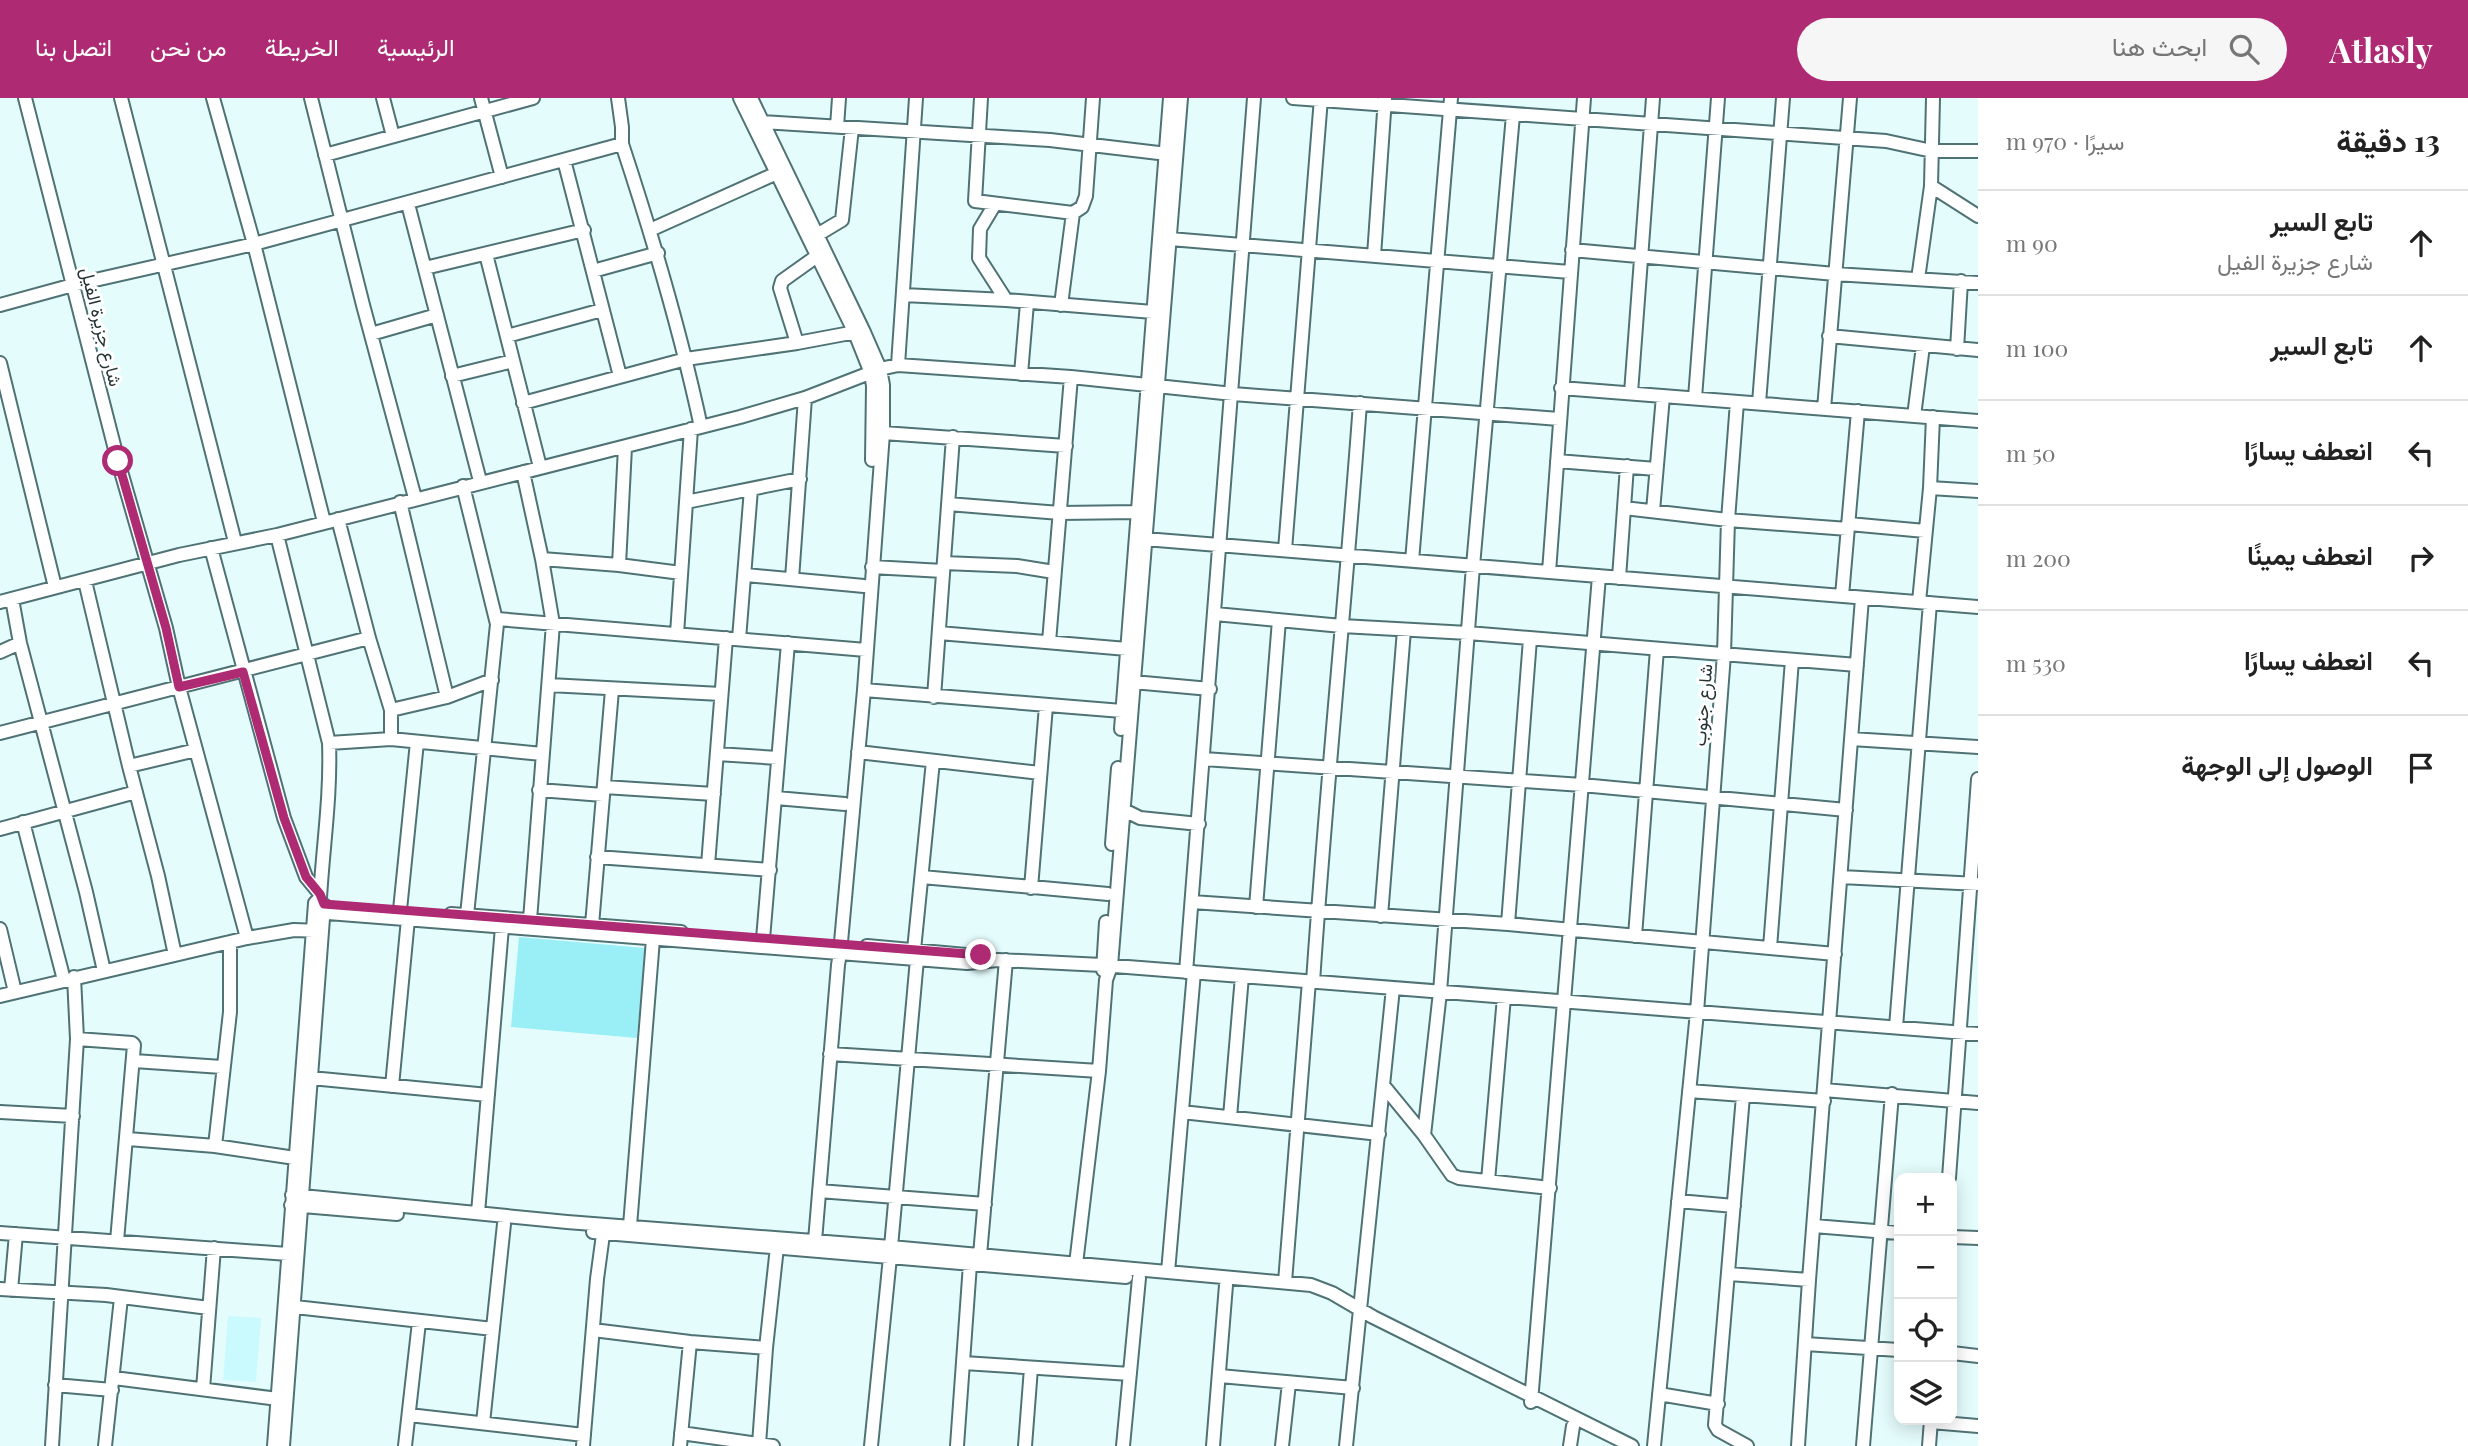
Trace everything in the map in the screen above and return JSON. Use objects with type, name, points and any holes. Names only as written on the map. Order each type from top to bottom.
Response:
[{"type":"street","name":"شارع جزيرة الفيل","points":[[25,98],[247,938]]},
{"type":"street","points":[[121,98],[235,542]]},
{"type":"street","points":[[213,98],[254,244],[324,522]]},
{"type":"street","points":[[311,98],[415,498]]},
{"type":"street","points":[[383,98],[393,136]]},
{"type":"street","points":[[325,155],[393,136],[483,104],[533,98]]},
{"type":"street","points":[[618,98],[622,144],[658,253],[687,359],[696,428],[686,502],[677,634]]},
{"type":"street","points":[[740,98],[817,256],[859,332]]},
{"type":"street","points":[[751,98],[817,235],[883,385],[883,433],[872,567],[845,804],[838,952]]},
{"type":"street","points":[[837,127],[839,98]]},
{"type":"street","points":[[898,365],[916,98]]},
{"type":"street","points":[[981,98],[974,198],[976,201],[1073,214]]},
{"type":"street","points":[[1061,305],[1073,214],[1082,207],[1086,196],[1093,98]]},
{"type":"street","points":[[1106,965],[1144,539],[1153,312],[1170,98]]},
{"type":"street","points":[[1076,1264],[1099,1071],[1106,980],[1108,894],[1113,879],[1124,810],[1126,727],[1122,711],[1137,512],[1170,239],[1181,98]]},
{"type":"street","points":[[1168,1272],[1182,1112],[1192,902],[1254,98]]},
{"type":"street","points":[[1293,98],[1450,104],[1513,115],[1886,142],[1932,151],[1978,151]]},
{"type":"street","points":[[1549,572],[1584,98]]},
{"type":"street","points":[[1631,393],[1653,98]]},
{"type":"street","points":[[1695,398],[1718,98]]},
{"type":"street","points":[[1759,403],[1783,98]]},
{"type":"street","points":[[1824,408],[1850,98]]},
{"type":"street","points":[[1918,279],[1931,186],[1933,98]]},
{"type":"street","points":[[1285,550],[1321,99]]},
{"type":"street","points":[[1374,256],[1385,101]]},
{"type":"street","points":[[483,104],[502,177]]},
{"type":"street","points":[[1412,561],[1450,104]]},
{"type":"street","points":[[1424,1135],[1440,992],[1473,566],[1513,115]]},
{"type":"street","points":[[762,121],[1050,139],[1167,154]]},
{"type":"street","points":[[817,235],[842,220],[852,128]]},
{"type":"street","points":[[0,305],[73,285],[254,244],[622,144]]},
{"type":"street","points":[[564,160],[620,376]]},
{"type":"street","points":[[650,230],[777,173]]},
{"type":"street","points":[[1931,186],[1978,216]]},
{"type":"street","points":[[408,204],[480,481]]},
{"type":"street","points":[[995,204],[980,229],[979,258],[1006,300]]},
{"type":"street","points":[[425,268],[584,230]]},
{"type":"street","points":[[1170,239],[1570,272]]},
{"type":"street","points":[[1572,250],[1835,274],[1978,283]]},
{"type":"street","points":[[593,271],[658,253]]},
{"type":"street","points":[[486,254],[540,467]]},
{"type":"street","points":[[797,343],[780,288],[782,281],[817,256]]},
{"type":"street","points":[[1957,349],[1961,281]]},
{"type":"street","points":[[903,295],[1153,312]]},
{"type":"street","points":[[1021,374],[1027,303]]},
{"type":"street","points":[[507,336],[602,310]]},
{"type":"street","points":[[371,334],[437,316]]},
{"type":"street","points":[[523,403],[687,359],[859,332]]},
{"type":"street","points":[[1829,336],[1978,350]]},
{"type":"street","points":[[1914,416],[1923,346]]},
{"type":"street","points":[[452,376],[513,361]]},
{"type":"street","points":[[0,363],[55,587]]},
{"type":"street","points":[[104,971],[65,810],[6,600],[625,447],[805,398],[898,365],[1071,377],[1233,394],[1559,419]]},
{"type":"street","points":[[815,1241],[838,952],[864,690],[864,586],[876,371]]},
{"type":"street","points":[[1049,642],[1071,377]]},
{"type":"street","points":[[1561,388],[1978,421]]},
{"type":"street","points":[[1653,511],[1663,396]]},
{"type":"street","points":[[792,579],[805,398]]},
{"type":"street","name":"شارع جنوب","points":[[1654,1446],[1697,1012],[1724,654],[1728,520],[1737,402]]},
{"type":"street","points":[[1285,1282],[1360,403]]},
{"type":"street","points":[[1842,596],[1857,411]]},
{"type":"street","points":[[1896,1027],[1919,743],[1925,531],[1933,417]]},
{"type":"street","points":[[883,433],[1066,446]]},
{"type":"street","points":[[934,697],[953,437]]},
{"type":"street","points":[[619,565],[625,447]]},
{"type":"street","points":[[1557,461],[1656,469]]},
{"type":"street","points":[[1619,578],[1626,466]]},
{"type":"street","points":[[523,472],[553,624],[530,920]]},
{"type":"street","points":[[686,502],[800,479]]},
{"type":"street","points":[[463,486],[497,619],[467,915]]},
{"type":"street","points":[[1930,488],[1978,491]]},
{"type":"street","points":[[708,865],[721,694],[746,575],[751,489]]},
{"type":"street","points":[[401,502],[447,698]]},
{"type":"street","points":[[948,504],[1060,513],[1137,512]]},
{"type":"street","points":[[1624,508],[1728,520],[1925,531]]},
{"type":"street","points":[[338,519],[391,710],[391,740]]},
{"type":"street","points":[[277,535],[329,744],[329,791],[318,930],[295,1158],[295,1307],[283,1446]]},
{"type":"street","points":[[1144,539],[1978,607]]},
{"type":"street","points":[[211,548],[284,818],[306,877],[320,904]]},
{"type":"street","points":[[542,559],[681,573]]},
{"type":"street","points":[[872,567],[1017,566],[1054,572]]},
{"type":"street","points":[[746,575],[864,586]]},
{"type":"street","points":[[1532,1401],[1599,576]]},
{"type":"street","points":[[85,580],[175,955]]},
{"type":"street","points":[[1798,1446],[1862,598]]},
{"type":"street","points":[[1215,614],[1857,665]]},
{"type":"street","points":[[497,619],[863,650]]},
{"type":"street","points":[[1256,907],[1279,620]]},
{"type":"street","points":[[1381,916],[1404,630]]},
{"type":"street","points":[[939,633],[1127,649]]},
{"type":"street","points":[[0,733],[369,638]]},
{"type":"street","points":[[1507,924],[1530,639]]},
{"type":"street","points":[[0,652],[20,643]]},
{"type":"street","points":[[764,939],[788,643]]},
{"type":"street","points":[[1635,936],[1657,649]]},
{"type":"street","points":[[1770,948],[1792,660]]},
{"type":"street","points":[[391,710],[447,698],[492,680]]},
{"type":"street","points":[[1133,682],[1210,689]]},
{"type":"street","points":[[549,685],[721,694]]},
{"type":"street","points":[[592,925],[612,690]]},
{"type":"street","points":[[864,690],[1122,711]]},
{"type":"street","points":[[1031,888],[1046,706]]},
{"type":"street","points":[[1851,739],[1978,747]]},
{"type":"street","points":[[329,744],[357,740],[391,740],[542,754]]},
{"type":"street","points":[[392,1086],[417,742]]},
{"type":"street","points":[[129,766],[196,750]]},
{"type":"street","points":[[858,751],[1040,773]]},
{"type":"street","points":[[717,754],[778,758]]},
{"type":"street","points":[[1204,759],[1582,785],[1846,810]]},
{"type":"street","points":[[871,1446],[896,1197],[933,761]]},
{"type":"street","points":[[1949,1173],[1974,884],[1978,779]]},
{"type":"street","points":[[539,790],[714,794]]},
{"type":"street","points":[[0,829],[136,792]]},
{"type":"street","points":[[776,797],[845,804]]},
{"type":"street","points":[[1124,810],[1140,818],[1199,824]]},
{"type":"street","points":[[23,822],[69,979],[77,1038],[52,1446]]},
{"type":"street","points":[[597,857],[770,870]]},
{"type":"street","points":[[922,877],[1108,894]]},
{"type":"street","points":[[1841,877],[1974,884]]},
{"type":"street","points":[[1192,902],[1507,924],[1835,954]]},
{"type":"street","points":[[320,904],[502,927],[653,939],[838,952],[967,954],[1002,960],[1106,965],[1978,1034]]},
{"type":"street","points":[[404,915],[467,915],[764,939],[838,952]]},
{"type":"street","points":[[478,1213],[502,927]]},
{"type":"street","points":[[0,929],[15,992]]},
{"type":"street","points":[[0,996],[247,938],[294,930],[318,930]]},
{"type":"street","points":[[274,1446],[288,1254],[311,1078],[318,930]]},
{"type":"street","points":[[630,1226],[653,939]]},
{"type":"street","points":[[215,1146],[222,1068],[228,1041],[230,942]]},
{"type":"street","points":[[957,1446],[975,1260],[985,1204],[997,1063],[1002,960]]},
{"type":"street","points":[[1230,1117],[1242,976]]},
{"type":"street","points":[[1346,1446],[1393,988]]},
{"type":"street","points":[[1488,1181],[1504,997]]},
{"type":"street","points":[[77,1038],[134,1044],[128,1139],[117,1241]]},
{"type":"street","points":[[830,1054],[1099,1071]]},
{"type":"street","points":[[134,1061],[222,1068]]},
{"type":"street","points":[[311,1078],[488,1095]]},
{"type":"street","points":[[1384,1085],[1452,1175],[1550,1188]]},
{"type":"street","points":[[1689,1091],[1743,1096],[1892,1094],[1978,1103]]},
{"type":"street","points":[[1863,1446],[1892,1094]]},
{"type":"street","points":[[1740,1444],[1716,1428],[1743,1096]]},
{"type":"street","points":[[0,1112],[73,1116]]},
{"type":"street","points":[[1182,1112],[1379,1134]]},
{"type":"street","points":[[128,1139],[215,1146],[295,1158]]},
{"type":"street","points":[[819,1191],[985,1204]]},
{"type":"street","points":[[297,1200],[478,1213],[777,1247],[891,1252]]},
{"type":"street","points":[[297,1200],[504,1224],[604,1229],[630,1226],[815,1241],[891,1252],[1320,1294],[1532,1401],[1632,1446]]},
{"type":"street","points":[[1678,1202],[1734,1206]]},
{"type":"street","points":[[483,1423],[504,1224]]},
{"type":"street","points":[[1814,1226],[1894,1232]]},
{"type":"street","points":[[409,1415],[483,1423],[584,1440],[597,1279],[604,1229]]},
{"type":"street","points":[[0,1233],[288,1254]]},
{"type":"street","points":[[16,1234],[5,1290],[61,1292],[209,1308]]},
{"type":"street","points":[[1957,1237],[1978,1238]]},
{"type":"street","points":[[759,1444],[777,1247]]},
{"type":"street","points":[[203,1389],[214,1248]]},
{"type":"street","points":[[975,1260],[1076,1264],[1285,1282],[1323,1289],[1340,1297],[1361,1315]]},
{"type":"street","points":[[1729,1274],[1809,1279]]},
{"type":"street","points":[[1123,1446],[1139,1278]]},
{"type":"street","points":[[1213,1446],[1226,1285]]},
{"type":"street","points":[[106,1446],[121,1298]]},
{"type":"street","points":[[295,1307],[493,1329]]},
{"type":"street","points":[[405,1446],[419,1322]]},
{"type":"street","points":[[593,1330],[766,1348]]},
{"type":"street","points":[[690,1342],[681,1440],[773,1446]]},
{"type":"street","points":[[1805,1343],[1894,1350]]},
{"type":"street","points":[[1957,1354],[1978,1356]]},
{"type":"street","points":[[964,1363],[1130,1374]]},
{"type":"street","points":[[1025,1446],[1031,1368]]},
{"type":"street","points":[[1220,1376],[1353,1388]]},
{"type":"street","points":[[1282,1446],[1289,1383]]},
{"type":"street","points":[[55,1385],[113,1384],[203,1389],[278,1399]]},
{"type":"street","points":[[1659,1394],[1718,1404]]},
{"type":"street","points":[[1532,1401],[1573,1426],[1614,1446]]},
{"type":"street","points":[[1957,1424],[1978,1426]]},
{"type":"street","points":[[1929,1446],[1931,1425]]},
{"type":"street","points":[[1570,1446],[1573,1426]]},
{"type":"shaded area","points":[[519,937],[645,948],[637,1038],[511,1027]]},
{"type":"shaded area","points":[[228,1316],[261,1318],[256,1382],[223,1380]]},
{"type":"route","points":[[118,461],[166,628],[179,687],[243,672],[284,818],[306,877],[320,894],[324,904],[981,955]]}]
